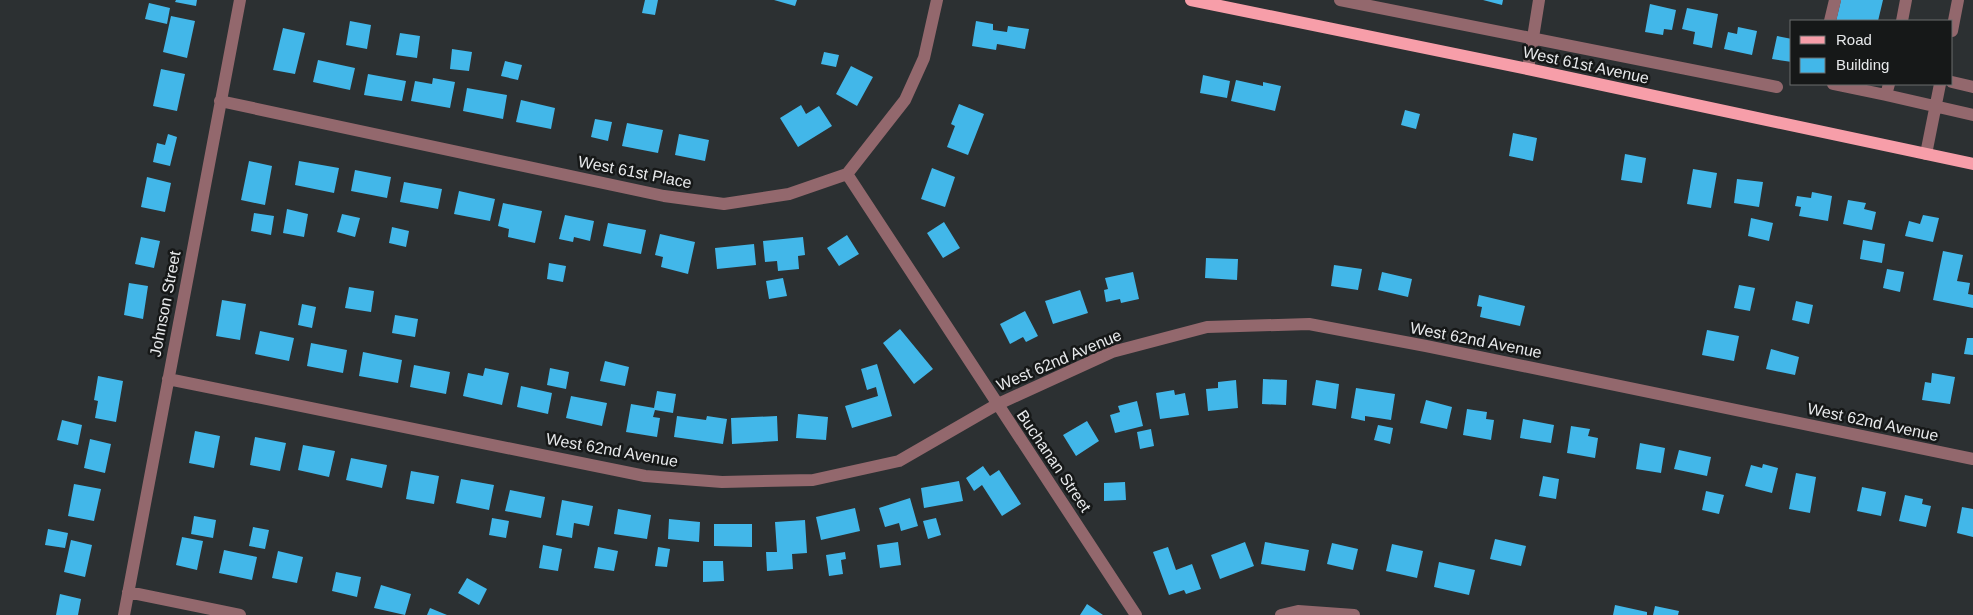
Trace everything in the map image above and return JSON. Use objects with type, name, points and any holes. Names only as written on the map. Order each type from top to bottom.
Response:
[{"type":"main road","name":"West 61st Avenue","points":[[1191,0],[1528,69],[1973,164]]},
{"type":"street","name":"Johnson Street","points":[[124,615],[240,0]]},
{"type":"street","points":[[847,174],[905,100],[924,58],[937,0]]},
{"type":"street","points":[[1340,0],[1777,87]]},
{"type":"street","points":[[1528,69],[1539,0]]},
{"type":"street","points":[[1830,20],[1835,0]]},
{"type":"street","points":[[1902,20],[1906,0]]},
{"type":"street","points":[[1953,26],[1958,0]]},
{"type":"street","points":[[1953,82],[1973,87]]},
{"type":"street","points":[[1842,85],[1887,90],[1936,107],[1973,115]]},
{"type":"street","points":[[1926,154],[1940,85]]},
{"type":"street","name":"West 61st Place","points":[[220,102],[664,196],[724,204],[789,194],[847,174]]},
{"type":"street","name":"Buchanan Street","points":[[847,174],[996,405],[1136,615]]},
{"type":"street","name":"West 62nd Avenue","points":[[168,379],[645,476],[722,482],[813,480],[899,461],[996,405],[1112,352],[1206,327],[1309,324],[1426,346],[1973,459]]},
{"type":"street","points":[[128,592],[240,615]]},
{"type":"street","points":[[1281,615],[1298,611],[1354,615]]},
{"type":"building","points":[[176,0],[197,0],[196,6],[175,2]]},
{"type":"building","points":[[645,0],[658,0],[655,15],[642,13]]},
{"type":"building","points":[[774,0],[797,0],[795,6]]},
{"type":"building","points":[[1483,0],[1503,0],[1502,5]]},
{"type":"building","points":[[1841,0],[1883,0],[1878,20],[1836,20]]},
{"type":"building","points":[[149,3],[170,8],[167,24],[145,19]]},
{"type":"building","points":[[1650,4],[1676,10],[1672,30],[1664,29],[1663,35],[1645,32]]},
{"type":"building","points":[[1687,8],[1718,14],[1712,48],[1693,44],[1695,32],[1682,29]]},
{"type":"building","points":[[171,16],[195,21],[187,58],[163,52]]},
{"type":"building","points":[[350,21],[371,25],[367,49],[346,45]]},
{"type":"building","points":[[976,21],[993,24],[993,30],[1007,32],[1008,26],[1029,29],[1025,49],[997,44],[996,50],[972,46]]},
{"type":"building","points":[[1738,27],[1757,31],[1752,55],[1724,49],[1728,32],[1737,34]]},
{"type":"building","points":[[283,28],[305,33],[295,74],[273,70]]},
{"type":"building","points":[[400,33],[420,36],[417,58],[396,55]]},
{"type":"building","points":[[1777,36],[1790,39],[1790,62],[1772,59]]},
{"type":"building","points":[[452,49],[472,52],[469,71],[450,69]]},
{"type":"building","points":[[824,52],[839,55],[836,67],[821,64]]},
{"type":"building","points":[[318,60],[355,68],[350,90],[313,82]]},
{"type":"building","points":[[505,61],[522,65],[518,80],[501,76]]},
{"type":"building","points":[[851,66],[873,77],[857,106],[836,94]]},
{"type":"building","points":[[161,69],[185,74],[177,111],[153,106]]},
{"type":"building","points":[[368,74],[406,81],[402,101],[364,95]]},
{"type":"building","points":[[1203,75],[1230,81],[1227,98],[1200,93]]},
{"type":"building","points":[[433,78],[455,82],[450,108],[411,101],[415,81],[432,84]]},
{"type":"building","points":[[1236,80],[1263,86],[1263,82],[1281,86],[1275,111],[1231,101]]},
{"type":"building","points":[[467,88],[507,95],[503,119],[463,111]]},
{"type":"building","points":[[521,100],[555,108],[551,129],[516,122]]},
{"type":"building","points":[[959,104],[984,114],[968,155],[947,147],[955,126],[951,124]]},
{"type":"building","points":[[801,105],[806,114],[819,106],[832,126],[798,147],[780,118]]},
{"type":"building","points":[[1405,110],[1420,114],[1416,129],[1401,125]]},
{"type":"building","points":[[595,119],[612,122],[608,141],[591,137]]},
{"type":"building","points":[[627,123],[663,130],[658,153],[622,146]]},
{"type":"building","points":[[1513,133],[1537,138],[1533,161],[1509,156]]},
{"type":"building","points":[[168,134],[177,137],[170,166],[153,162],[157,143],[165,145]]},
{"type":"building","points":[[679,134],[709,140],[705,161],[675,155]]},
{"type":"building","points":[[1625,154],[1646,158],[1642,183],[1621,180]]},
{"type":"building","points":[[249,161],[272,166],[265,205],[241,200]]},
{"type":"building","points":[[299,161],[339,168],[334,193],[295,185]]},
{"type":"building","points":[[932,168],[955,177],[945,207],[921,199]]},
{"type":"building","points":[[1693,169],[1717,173],[1711,208],[1687,204]]},
{"type":"building","points":[[355,170],[391,177],[387,198],[351,191]]},
{"type":"building","points":[[147,177],[171,183],[165,212],[141,207]]},
{"type":"building","points":[[1737,179],[1763,182],[1759,207],[1734,203]]},
{"type":"building","points":[[404,182],[442,189],[438,209],[400,202]]},
{"type":"building","points":[[459,191],[495,199],[490,221],[454,214]]},
{"type":"building","points":[[1812,192],[1832,196],[1828,221],[1799,216],[1801,207],[1795,206],[1797,196],[1811,198]]},
{"type":"building","points":[[1848,200],[1866,203],[1864,209],[1876,212],[1872,230],[1843,224]]},
{"type":"building","points":[[503,203],[542,211],[535,243],[508,237],[509,229],[498,226]]},
{"type":"building","points":[[287,209],[308,214],[304,237],[283,233]]},
{"type":"building","points":[[254,213],[274,216],[271,235],[251,231]]},
{"type":"building","points":[[342,214],[360,218],[355,237],[337,232]]},
{"type":"building","points":[[565,215],[594,221],[590,241],[574,237],[573,242],[559,239]]},
{"type":"building","points":[[1923,215],[1939,218],[1933,242],[1905,236],[1909,221],[1920,224]]},
{"type":"building","points":[[1751,218],[1773,223],[1769,241],[1748,236]]},
{"type":"building","points":[[944,222],[960,248],[943,258],[927,233]]},
{"type":"building","points":[[608,223],[646,230],[641,254],[603,246]]},
{"type":"building","points":[[392,227],[409,231],[406,247],[389,243]]},
{"type":"building","points":[[660,234],[695,242],[688,274],[661,267],[663,257],[655,255]]},
{"type":"building","points":[[847,235],[859,254],[839,266],[827,248]]},
{"type":"building","points":[[141,237],[160,241],[154,268],[135,264]]},
{"type":"building","points":[[803,237],[805,255],[798,256],[799,269],[778,271],[777,261],[765,262],[763,241]]},
{"type":"building","points":[[1863,240],[1885,244],[1882,263],[1860,259]]},
{"type":"building","points":[[754,244],[756,265],[717,269],[715,248]]},
{"type":"building","points":[[1943,251],[1963,255],[1957,281],[1970,283],[1968,294],[1973,295],[1973,308],[1933,300]]},
{"type":"building","points":[[1206,258],[1238,259],[1237,280],[1205,278]]},
{"type":"building","points":[[549,263],[566,266],[563,282],[547,279]]},
{"type":"building","points":[[1334,265],[1362,269],[1358,290],[1331,286]]},
{"type":"building","points":[[1887,269],[1904,272],[1900,292],[1883,288]]},
{"type":"building","points":[[1133,272],[1139,299],[1121,303],[1120,299],[1106,302],[1104,290],[1108,289],[1105,278]]},
{"type":"building","points":[[1382,272],[1412,279],[1408,297],[1378,290]]},
{"type":"building","points":[[783,278],[787,296],[769,299],[766,281]]},
{"type":"building","points":[[129,283],[148,286],[143,319],[124,315]]},
{"type":"building","points":[[1739,285],[1755,288],[1750,311],[1734,308]]},
{"type":"building","points":[[349,287],[374,291],[371,312],[345,308]]},
{"type":"building","points":[[1080,290],[1088,313],[1053,324],[1045,301]]},
{"type":"building","points":[[1479,295],[1525,306],[1520,326],[1480,317],[1482,307],[1477,306]]},
{"type":"building","points":[[222,300],[246,304],[240,340],[216,336]]},
{"type":"building","points":[[1796,301],[1813,305],[1809,324],[1792,320]]},
{"type":"building","points":[[302,304],[316,307],[312,328],[298,325]]},
{"type":"building","points":[[1025,311],[1038,336],[1026,342],[1023,337],[1010,344],[1000,324]]},
{"type":"building","points":[[395,315],[418,319],[415,337],[392,333]]},
{"type":"building","points":[[900,329],[933,369],[914,384],[883,343]]},
{"type":"building","points":[[1707,330],[1739,336],[1734,361],[1702,355]]},
{"type":"building","points":[[260,331],[294,338],[289,361],[255,354]]},
{"type":"building","points":[[1967,338],[1973,338],[1973,355],[1964,354]]},
{"type":"building","points":[[311,343],[347,350],[343,373],[307,366]]},
{"type":"building","points":[[1771,349],[1799,357],[1795,375],[1766,369]]},
{"type":"building","points":[[363,352],[402,360],[398,383],[359,376]]},
{"type":"building","points":[[605,361],[629,367],[625,386],[600,381]]},
{"type":"building","points":[[877,364],[892,416],[852,428],[845,406],[878,396],[876,387],[867,390],[861,369]]},
{"type":"building","points":[[414,365],[450,372],[446,394],[410,387]]},
{"type":"building","points":[[485,368],[509,373],[502,405],[463,396],[468,373],[483,376]]},
{"type":"building","points":[[550,368],[569,372],[566,389],[547,385]]},
{"type":"building","points":[[1932,373],[1955,377],[1950,404],[1922,400],[1925,382],[1931,383]]},
{"type":"building","points":[[98,376],[123,381],[116,422],[95,418],[98,401],[94,400]]},
{"type":"building","points":[[1263,379],[1287,380],[1286,405],[1262,404]]},
{"type":"building","points":[[1236,380],[1238,408],[1208,411],[1206,389],[1218,388],[1218,382]]},
{"type":"building","points":[[1316,380],[1339,384],[1336,409],[1312,405]]},
{"type":"building","points":[[521,386],[552,393],[548,414],[517,407]]},
{"type":"building","points":[[1356,388],[1395,394],[1391,420],[1365,416],[1365,421],[1351,418]]},
{"type":"building","points":[[1174,390],[1175,395],[1185,393],[1189,415],[1160,419],[1156,393]]},
{"type":"building","points":[[657,391],[676,394],[673,413],[655,410],[653,417],[660,418],[657,437],[626,432],[631,404],[654,408]]},
{"type":"building","points":[[571,396],[607,403],[602,426],[566,418]]},
{"type":"building","points":[[1426,400],[1452,407],[1447,429],[1420,423]]},
{"type":"building","points":[[1137,401],[1143,426],[1115,433],[1110,415],[1120,412],[1118,406]]},
{"type":"building","points":[[1467,409],[1487,412],[1486,419],[1494,420],[1491,440],[1463,435]]},
{"type":"building","points":[[798,414],[828,417],[826,440],[796,438]]},
{"type":"building","points":[[677,416],[706,420],[707,416],[727,419],[723,444],[674,437]]},
{"type":"building","points":[[777,416],[778,441],[732,444],[731,418]]},
{"type":"building","points":[[1523,419],[1554,425],[1551,443],[1520,438]]},
{"type":"building","points":[[62,420],[82,425],[78,445],[57,440]]},
{"type":"building","points":[[1087,421],[1099,441],[1076,456],[1063,435]]},
{"type":"building","points":[[1378,425],[1393,428],[1390,444],[1374,440]]},
{"type":"building","points":[[1571,426],[1590,429],[1588,436],[1598,438],[1595,458],[1567,453]]},
{"type":"building","points":[[1151,429],[1154,446],[1140,449],[1137,432]]},
{"type":"building","points":[[195,431],[220,436],[214,468],[189,463]]},
{"type":"building","points":[[255,437],[286,443],[280,471],[250,465]]},
{"type":"building","points":[[90,439],[111,444],[105,473],[84,468]]},
{"type":"building","points":[[1640,443],[1665,448],[1661,473],[1636,469]]},
{"type":"building","points":[[303,445],[335,451],[329,477],[298,470]]},
{"type":"building","points":[[1679,450],[1711,457],[1707,476],[1674,469]]},
{"type":"building","points":[[351,458],[387,465],[382,488],[346,480]]},
{"type":"building","points":[[1763,464],[1778,468],[1772,493],[1745,486],[1751,465],[1762,468]]},
{"type":"building","points":[[983,466],[990,476],[999,470],[1021,504],[1002,516],[982,485],[974,491],[966,478]]},
{"type":"building","points":[[411,471],[439,476],[434,504],[406,499]]},
{"type":"building","points":[[1796,473],[1816,477],[1810,513],[1789,509]]},
{"type":"building","points":[[1543,476],[1559,479],[1556,499],[1539,496]]},
{"type":"building","points":[[461,479],[494,485],[489,510],[456,503]]},
{"type":"building","points":[[959,481],[963,501],[924,508],[921,488]]},
{"type":"building","points":[[1125,482],[1126,500],[1104,501],[1104,483]]},
{"type":"building","points":[[74,484],[101,489],[94,521],[68,516]]},
{"type":"building","points":[[1862,487],[1886,492],[1881,516],[1857,511]]},
{"type":"building","points":[[510,490],[545,497],[541,518],[505,511]]},
{"type":"building","points":[[1706,491],[1724,495],[1719,514],[1702,510]]},
{"type":"building","points":[[1905,495],[1923,499],[1922,504],[1931,506],[1926,527],[1899,521]]},
{"type":"building","points":[[910,498],[918,526],[901,531],[899,523],[885,527],[879,508]]},
{"type":"building","points":[[562,500],[593,506],[589,526],[574,523],[572,538],[556,535]]},
{"type":"building","points":[[1962,507],[1973,509],[1973,537],[1957,533]]},
{"type":"building","points":[[855,508],[860,531],[821,540],[816,517]]},
{"type":"building","points":[[618,509],[651,515],[647,539],[614,534]]},
{"type":"building","points":[[194,516],[216,520],[213,538],[191,534]]},
{"type":"building","points":[[492,518],[509,521],[506,538],[489,535]]},
{"type":"building","points":[[936,518],[941,535],[928,539],[923,521]]},
{"type":"building","points":[[669,519],[700,522],[699,542],[668,539]]},
{"type":"building","points":[[805,520],[807,553],[792,554],[793,569],[767,571],[766,552],[777,552],[775,522]]},
{"type":"building","points":[[714,524],[752,524],[752,547],[714,546]]},
{"type":"building","points":[[253,527],[269,530],[265,549],[249,546]]},
{"type":"building","points":[[48,529],[68,533],[65,548],[45,545]]},
{"type":"building","points":[[182,537],[203,541],[197,570],[176,565]]},
{"type":"building","points":[[1495,539],[1526,546],[1521,566],[1490,559]]},
{"type":"building","points":[[71,540],[92,545],[85,577],[64,572]]},
{"type":"building","points":[[898,542],[901,565],[880,568],[877,545]]},
{"type":"building","points":[[1245,542],[1254,566],[1220,579],[1211,555]]},
{"type":"building","points":[[1265,542],[1309,550],[1305,571],[1261,564]]},
{"type":"building","points":[[1332,543],[1358,549],[1353,570],[1327,564]]},
{"type":"building","points":[[1392,544],[1423,551],[1417,578],[1386,571]]},
{"type":"building","points":[[543,545],[562,549],[558,571],[539,568]]},
{"type":"building","points":[[598,547],[618,551],[614,571],[594,568]]},
{"type":"building","points":[[658,547],[670,549],[667,567],[655,566]]},
{"type":"building","points":[[1168,547],[1176,570],[1192,564],[1201,589],[1186,594],[1184,590],[1169,595],[1153,552]]},
{"type":"building","points":[[224,550],[257,557],[252,580],[219,573]]},
{"type":"building","points":[[278,551],[303,557],[297,583],[272,578]]},
{"type":"building","points":[[845,552],[846,559],[841,560],[843,574],[829,576],[826,555]]},
{"type":"building","points":[[703,561],[723,561],[724,581],[703,582]]},
{"type":"building","points":[[1439,562],[1475,570],[1469,595],[1434,587]]},
{"type":"building","points":[[336,572],[361,577],[357,597],[332,591]]},
{"type":"building","points":[[467,578],[487,589],[479,605],[458,593]]},
{"type":"building","points":[[381,585],[411,594],[405,615],[374,608]]},
{"type":"building","points":[[60,594],[81,599],[78,615],[56,615]]},
{"type":"building","points":[[1087,604],[1103,615],[1080,615]]},
{"type":"building","points":[[1615,605],[1647,612],[1647,615],[1613,615]]},
{"type":"building","points":[[1655,606],[1679,611],[1678,615],[1653,615]]},
{"type":"building","points":[[430,608],[447,615],[427,615]]}]
